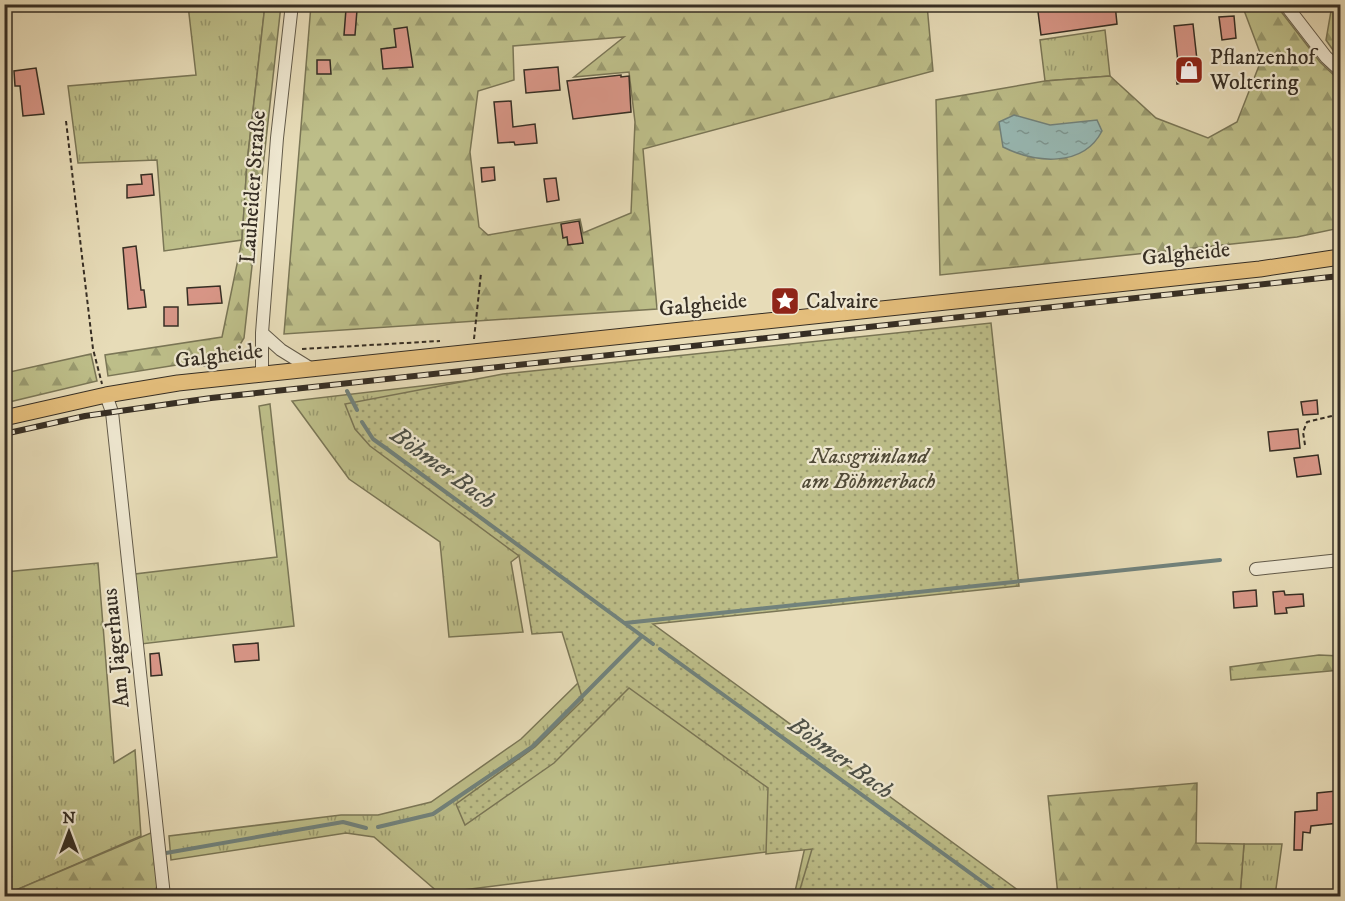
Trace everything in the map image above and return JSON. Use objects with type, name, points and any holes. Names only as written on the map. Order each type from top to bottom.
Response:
[{"type":"main road","name":"Galgheide","points":[[4,418],[106,395],[178,383],[1260,269],[1341,257]]},
{"type":"street","name":"Lauheider Straße","points":[[262,373],[262,333],[292,4]]},
{"type":"street","points":[[1286,4],[1326,57],[1341,70]]},
{"type":"street","points":[[262,333],[281,350],[309,368]]},
{"type":"street","name":"Am Jägerhaus","points":[[106,395],[112,412],[164,897]]},
{"type":"street","points":[[1256,569],[1341,560]]},
{"type":"path","points":[[66,121],[93,349],[106,395]]},
{"type":"path","points":[[474,339],[481,273]]},
{"type":"path","points":[[1305,445],[1303,432],[1307,422],[1341,414]]},
{"type":"green space","points":[[188,5],[265,5],[247,163],[242,240],[164,251],[157,160],[78,163],[68,86],[196,75]]},
{"type":"green space","points":[[265,5],[281,5],[244,338],[233,356],[108,376],[105,355],[222,337],[242,240],[247,163]]},
{"type":"green space","points":[[311,5],[927,5],[933,71],[643,149],[657,309],[284,334]],"holes":[[[624,37],[574,77],[629,72],[635,122],[631,213],[583,233],[580,219],[488,235],[479,227],[470,152],[478,91],[514,80],[513,46]]]},
{"type":"green space","points":[[1242,5],[1276,5],[1320,62],[1340,81],[1340,228],[1297,237],[940,275],[936,100],[1045,81],[1110,76],[1156,118],[1208,138],[1237,122],[1262,58]]},
{"type":"green space","points":[[1332,5],[1340,5],[1340,60],[1326,40]]},
{"type":"green space","points":[[1105,30],[1110,76],[1045,81],[1040,40]]},
{"type":"green space","name":"Nassgrünland am Böhmerbach","points":[[991,323],[1019,586],[653,624],[1026,896],[798,896],[812,849],[766,854],[768,788],[629,688],[554,763],[465,825],[456,804],[535,747],[583,700],[562,632],[532,634],[519,556],[370,446],[355,429],[345,404],[503,374]]},
{"type":"green space","points":[[91,354],[97,381],[5,403],[5,373]]},
{"type":"green space","points":[[490,378],[665,444],[511,562],[523,632],[449,637],[440,542],[349,479],[292,401]]},
{"type":"green space","points":[[270,404],[294,626],[141,644],[135,574],[277,557],[259,406]]},
{"type":"green space","points":[[98,563],[114,763],[135,750],[141,836],[5,895],[5,572]]},
{"type":"green space","points":[[654,628],[1013,896],[794,896],[805,847],[439,893],[374,837],[346,833],[171,860],[169,836],[341,815],[378,815],[431,802],[521,739],[578,683]]},
{"type":"green space","points":[[1319,655],[1340,656],[1340,670],[1231,680],[1230,667]]},
{"type":"green space","points":[[1197,783],[1196,843],[1244,844],[1240,896],[1058,896],[1048,796]]},
{"type":"green space","points":[[153,832],[160,896],[4,895]]},
{"type":"green space","points":[[1244,844],[1282,844],[1275,896],[1240,896]]},
{"type":"water","points":[[1014,115],[1050,125],[1097,120],[1102,131],[1094,143],[1071,157],[1043,159],[1003,147],[999,122]]},
{"type":"building","points":[[1037,4],[1115,4],[1117,24],[1041,35]]},
{"type":"building","points":[[346,9],[357,10],[355,35],[344,35]]},
{"type":"building","points":[[1234,16],[1236,38],[1222,40],[1219,17]]},
{"type":"building","points":[[1193,24],[1199,78],[1177,84],[1176,77],[1179,72],[1174,26]]},
{"type":"building","points":[[407,27],[413,67],[383,69],[381,49],[396,47],[394,29]]},
{"type":"building","points":[[317,60],[330,60],[331,74],[317,74]]},
{"type":"building","points":[[558,67],[560,90],[526,93],[524,70]]},
{"type":"building","points":[[36,68],[44,114],[23,116],[20,86],[15,86],[14,71]]},
{"type":"building","points":[[621,75],[621,77],[629,76],[631,112],[573,119],[567,81]]},
{"type":"building","points":[[511,101],[513,127],[535,124],[537,143],[515,145],[514,142],[498,143],[494,102]]},
{"type":"building","points":[[494,167],[495,180],[482,182],[481,168]]},
{"type":"building","points":[[152,174],[154,195],[127,198],[127,185],[142,184],[141,175]]},
{"type":"building","points":[[556,178],[559,200],[547,202],[544,179]]},
{"type":"building","points":[[579,221],[583,243],[568,245],[567,237],[563,238],[561,224]]},
{"type":"building","points":[[136,246],[141,290],[144,290],[146,307],[128,309],[123,248]]},
{"type":"building","points":[[220,286],[222,303],[188,305],[187,288]]},
{"type":"building","points":[[164,307],[178,307],[178,326],[164,326]]},
{"type":"building","points":[[1317,400],[1318,414],[1303,415],[1301,402]]},
{"type":"building","points":[[1298,429],[1300,448],[1270,451],[1268,432]]},
{"type":"building","points":[[1318,455],[1321,474],[1297,477],[1294,458]]},
{"type":"building","points":[[1256,590],[1257,606],[1234,608],[1233,592]]},
{"type":"building","points":[[1284,591],[1285,595],[1303,594],[1304,606],[1286,608],[1287,613],[1275,614],[1273,592]]},
{"type":"building","points":[[258,643],[259,660],[235,662],[233,645]]},
{"type":"building","points":[[159,653],[162,675],[151,676],[150,654]]},
{"type":"building","points":[[1336,791],[1339,823],[1311,826],[1310,833],[1303,832],[1302,850],[1294,850],[1295,812],[1317,810],[1317,793]]},
{"type":"waterway","name":"Böhmer Bach","points":[[347,391],[357,410]]},
{"type":"waterway","name":"Böhmer Bach","points":[[362,422],[373,439],[653,644]]},
{"type":"waterway","points":[[625,623],[1220,560]]},
{"type":"waterway","points":[[378,827],[433,814],[532,747],[642,636]]},
{"type":"waterway","name":"Böhmer Bach","points":[[660,649],[1002,896]]},
{"type":"waterway","points":[[166,853],[343,822],[366,828]]},
{"type":"railway","points":[[4,434],[85,416],[211,398],[1340,276]]},
{"type":"place","name":"Pflanzenhof Woltering","points":[[1189,70]]},
{"type":"place","name":"Calvaire","points":[[785,301]]}]
